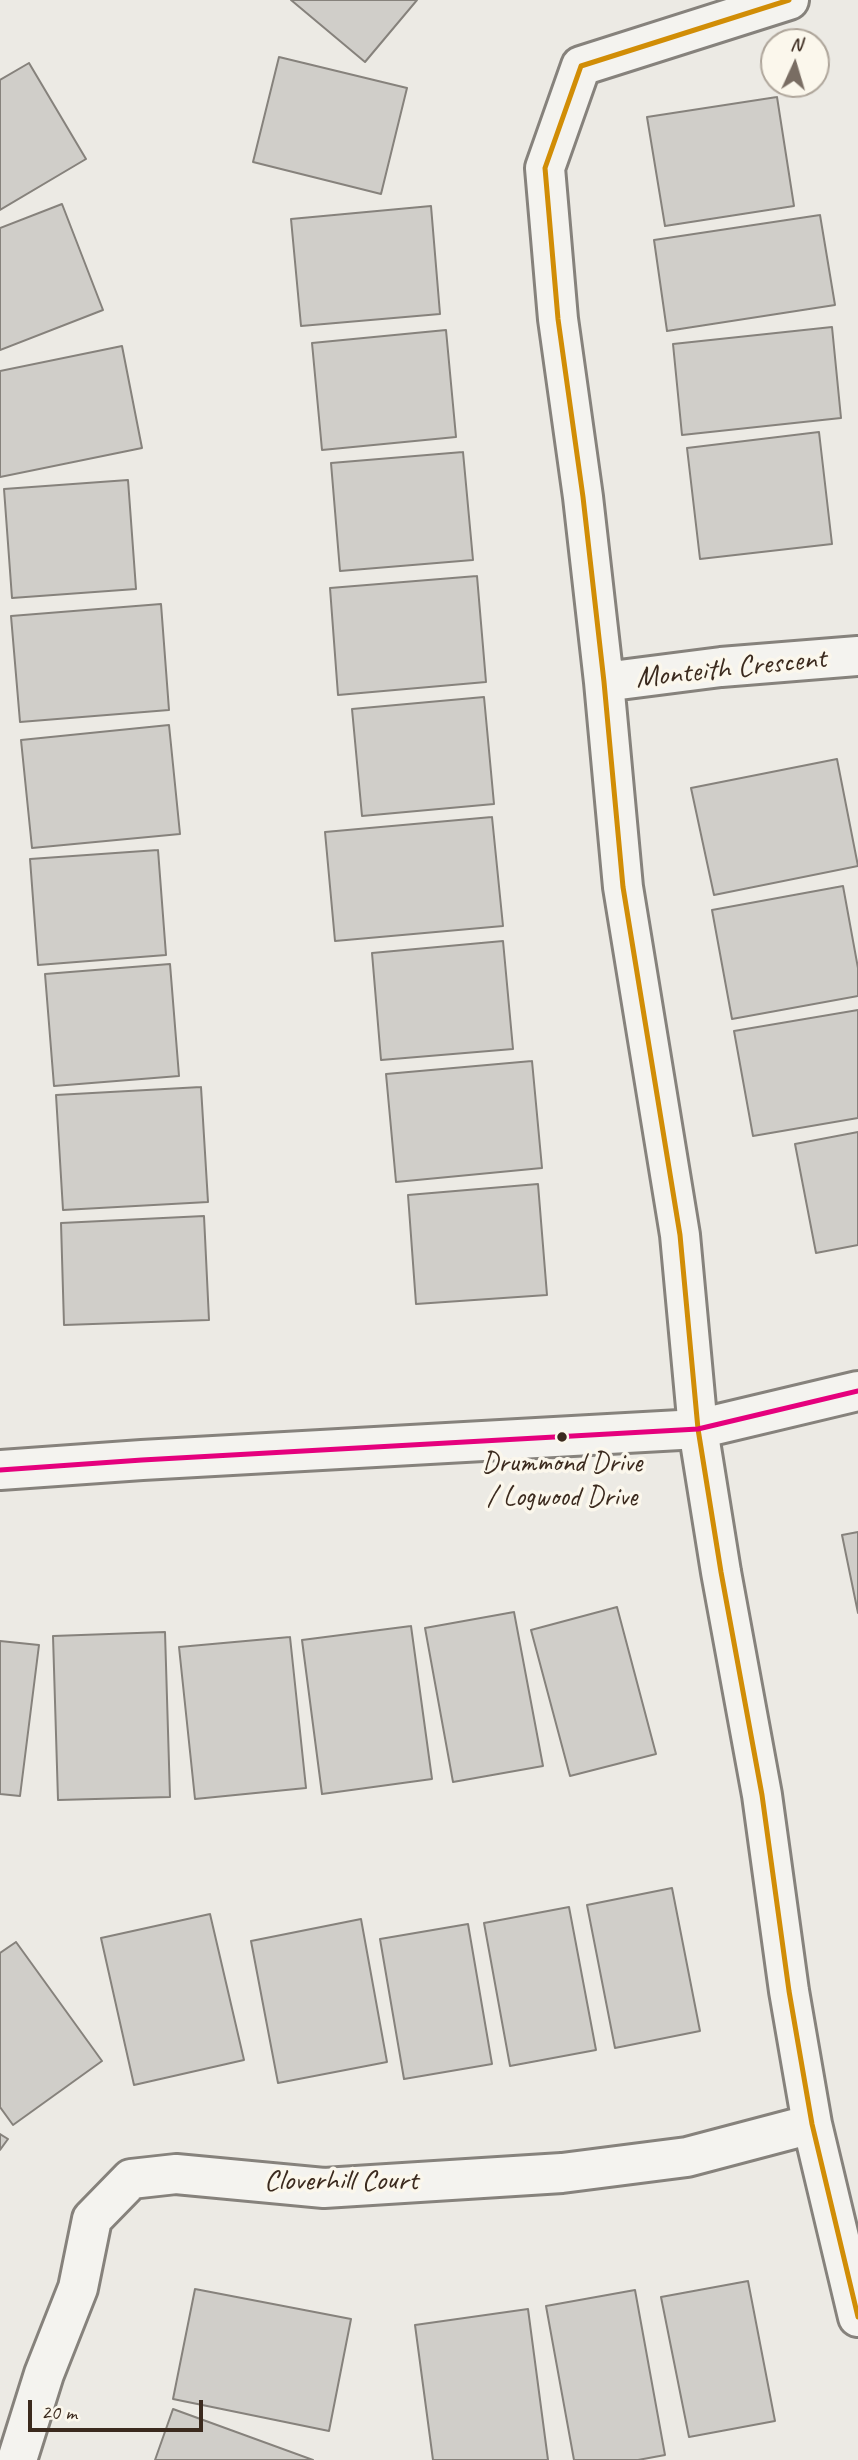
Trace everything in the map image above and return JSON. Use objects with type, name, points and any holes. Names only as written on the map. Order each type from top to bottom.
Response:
[{"type":"street","name":"Monteith Crescent","points":[[789,0],[580,66],[545,168],[558,319],[583,497],[604,682],[622,887],[680,1235],[698,1429],[762,1795],[789,1991],[812,2124],[858,2317]]},
{"type":"street","name":"Monteith Crescent","points":[[604,682],[721,667],[858,656]]},
{"type":"street","points":[[0,1470],[698,1429],[858,1391]]},
{"type":"street","name":"Cloverhill Court","points":[[17,2460],[44,2374],[78,2288],[92,2219],[131,2179],[176,2174],[324,2188],[562,2173],[687,2157],[812,2124]]},
{"type":"building","points":[[291,0],[417,0],[365,62]]},
{"type":"building","points":[[279,57],[407,88],[381,194],[253,162]]},
{"type":"building","points":[[29,63],[86,159],[0,210],[0,80]]},
{"type":"building","points":[[777,98],[794,206],[665,226],[647,117]]},
{"type":"building","points":[[62,204],[103,310],[0,350],[0,228]]},
{"type":"building","points":[[431,206],[440,314],[301,326],[291,219]]},
{"type":"building","points":[[820,215],[835,305],[667,331],[654,240]]},
{"type":"building","points":[[832,327],[841,418],[682,435],[673,344]]},
{"type":"building","points":[[446,330],[456,437],[322,450],[312,343]]},
{"type":"building","points":[[122,346],[142,448],[0,477],[0,371]]},
{"type":"building","points":[[819,432],[832,544],[700,559],[687,448]]},
{"type":"building","points":[[463,452],[473,560],[340,571],[331,463]]},
{"type":"building","points":[[128,480],[136,589],[12,598],[4,489]]},
{"type":"building","points":[[477,576],[486,682],[338,695],[330,588]]},
{"type":"building","points":[[161,604],[169,710],[20,722],[11,616]]},
{"type":"building","points":[[484,697],[494,804],[362,816],[352,709]]},
{"type":"building","points":[[169,725],[180,834],[32,848],[21,740]]},
{"type":"building","points":[[837,759],[858,866],[714,895],[691,788]]},
{"type":"building","points":[[492,817],[503,926],[335,941],[325,832]]},
{"type":"building","points":[[158,850],[166,955],[38,965],[30,859]]},
{"type":"building","points":[[843,886],[858,968],[858,996],[732,1019],[712,910]]},
{"type":"building","points":[[503,941],[513,1049],[381,1060],[372,953]]},
{"type":"building","points":[[170,964],[179,1076],[54,1086],[45,974]]},
{"type":"building","points":[[858,1010],[858,1118],[753,1136],[734,1031]]},
{"type":"building","points":[[532,1061],[542,1168],[396,1182],[386,1074]]},
{"type":"building","points":[[201,1087],[208,1202],[63,1210],[56,1095]]},
{"type":"building","points":[[858,1132],[858,1245],[816,1253],[795,1144]]},
{"type":"building","points":[[538,1184],[547,1295],[416,1304],[408,1195]]},
{"type":"building","points":[[204,1216],[209,1320],[64,1325],[61,1223]]},
{"type":"building","points":[[858,1532],[858,1613],[842,1535]]},
{"type":"building","points":[[617,1607],[656,1754],[570,1776],[531,1630]]},
{"type":"building","points":[[514,1612],[543,1766],[453,1782],[425,1628]]},
{"type":"building","points":[[411,1626],[432,1779],[322,1794],[302,1640]]},
{"type":"building","points":[[165,1632],[170,1797],[58,1800],[53,1636]]},
{"type":"building","points":[[290,1637],[306,1788],[195,1799],[179,1647]]},
{"type":"building","points":[[0,1641],[39,1645],[20,1796],[0,1794]]},
{"type":"building","points":[[672,1888],[700,2031],[615,2048],[587,1905]]},
{"type":"building","points":[[569,1907],[596,2050],[510,2066],[484,1923]]},
{"type":"building","points":[[210,1914],[244,2060],[134,2085],[101,1938]]},
{"type":"building","points":[[361,1919],[387,2062],[278,2083],[251,1941]]},
{"type":"building","points":[[468,1924],[492,2064],[404,2079],[380,1939]]},
{"type":"building","points":[[16,1942],[102,2061],[13,2125],[0,2107],[0,1953]]},
{"type":"building","points":[[0,2134],[8,2139],[0,2150]]},
{"type":"building","points":[[748,2281],[775,2421],[689,2437],[661,2297]]},
{"type":"building","points":[[195,2289],[351,2319],[329,2431],[173,2399]]},
{"type":"building","points":[[635,2290],[665,2455],[638,2460],[574,2460],[546,2306]]},
{"type":"building","points":[[528,2309],[548,2460],[433,2460],[415,2325]]},
{"type":"building","points":[[173,2409],[313,2460],[155,2460]]},
{"type":"transit line","points":[[789,0],[581,66],[545,168],[558,319],[583,497],[623,887],[680,1235],[698,1429],[762,1795],[789,1991],[812,2124],[858,2317]]},
{"type":"transit line","points":[[0,1470],[698,1429],[858,1391]]},
{"type":"place","name":"Drummond Drive / Logwood Drive","points":[[562,1437]]}]
